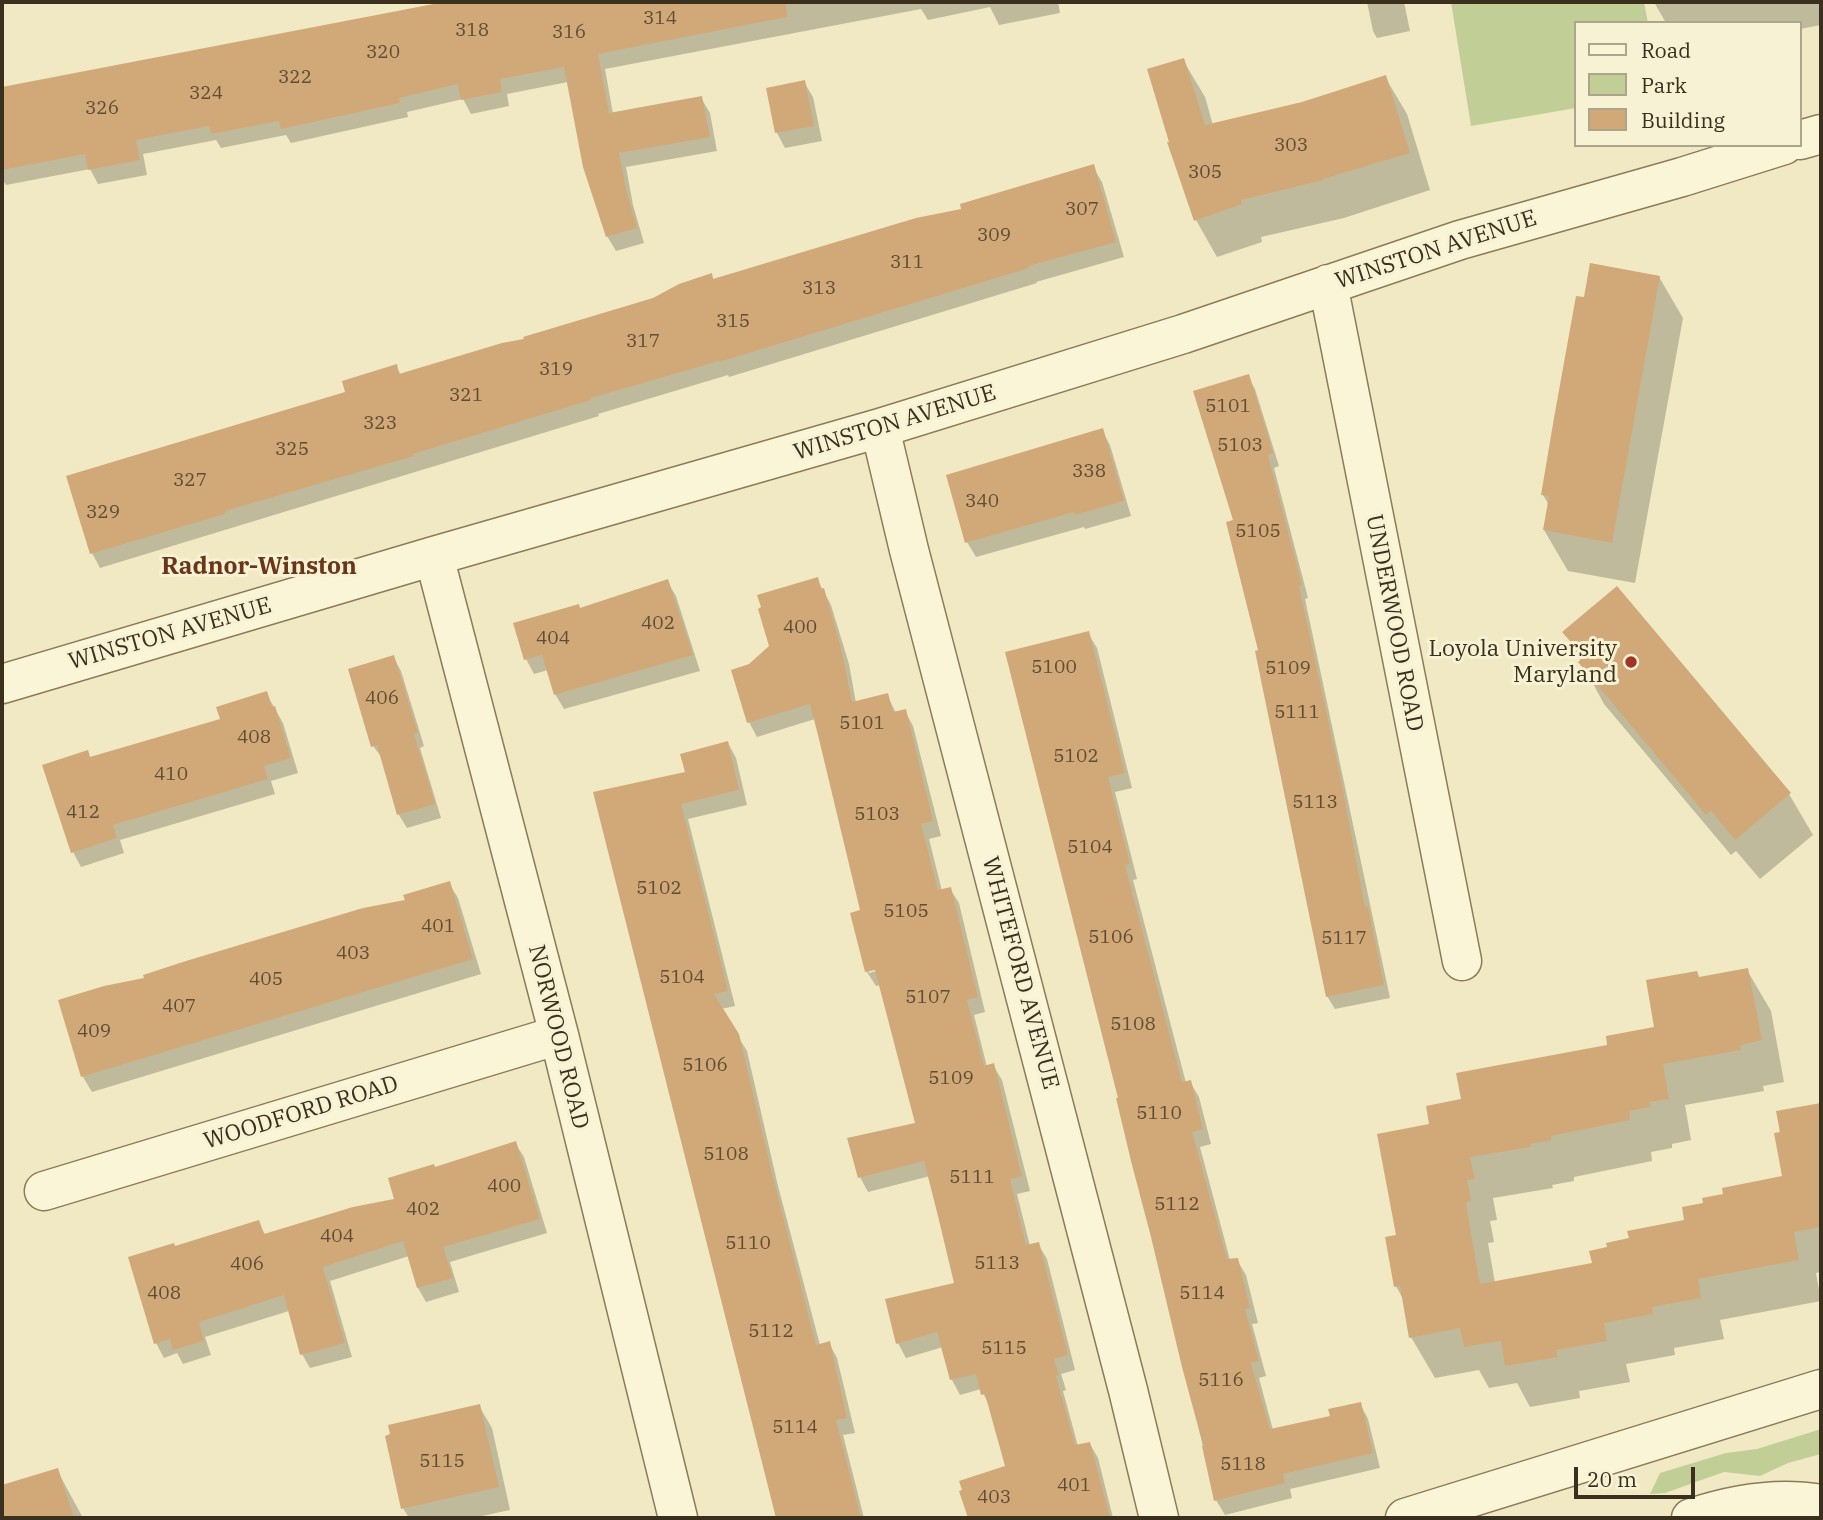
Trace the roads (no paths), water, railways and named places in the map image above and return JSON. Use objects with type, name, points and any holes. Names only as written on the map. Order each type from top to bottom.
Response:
[{"type":"street","points":[[1802,139],[1821,134]]},
{"type":"street","name":"WINSTON AVENUE","points":[[2,684],[880,428],[1183,334],[1460,240],[1670,181],[1778,147]]},
{"type":"street","name":"UNDERWOOD ROAD","points":[[1328,284],[1462,961]]},
{"type":"street","name":"WHITEFORD AVENUE","points":[[880,428],[1129,1390],[1159,1518]]},
{"type":"street","name":"NORWOOD ROAD","points":[[434,556],[559,1035],[678,1518]]},
{"type":"street","name":"WOODFORD ROAD","points":[[44,1191],[559,1035]]},
{"type":"street","points":[[1405,1518],[1821,1389]]},
{"type":"street","points":[[1691,1518],[1711,1511],[1770,1500],[1821,1504]]},
{"type":"place","name":"Loyola University Maryland","points":[[1631,662]]},
{"type":"district","name":"Radnor-Winston","points":[[259,567]]}]
